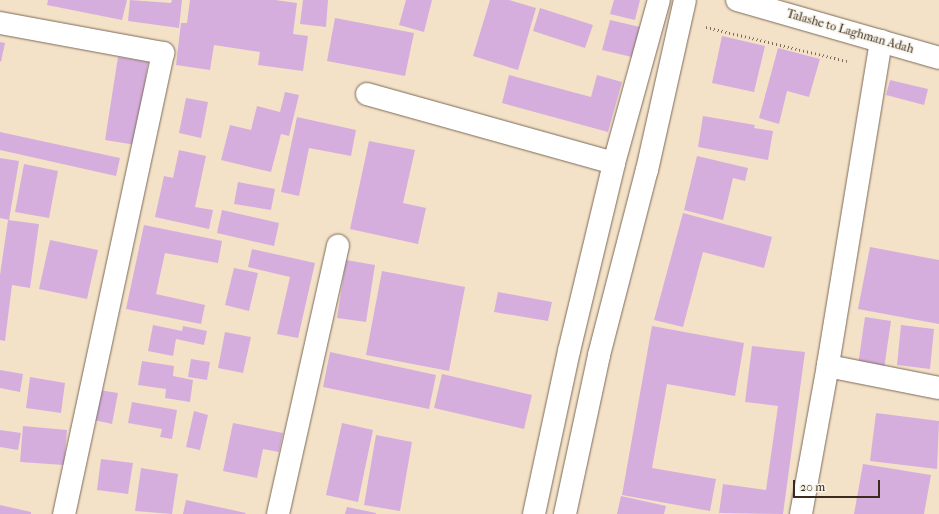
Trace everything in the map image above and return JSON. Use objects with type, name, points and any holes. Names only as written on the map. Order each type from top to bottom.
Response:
[{"type":"street","points":[[534,514],[569,351],[614,163],[658,0]]},
{"type":"street","points":[[565,514],[599,355],[647,170],[685,0]]},
{"type":"street","name":"Talashe to Laghman Adah","points":[[737,0],[939,58]]},
{"type":"street","points":[[0,23],[163,53],[64,514]]},
{"type":"street","points":[[801,514],[828,366],[878,68],[881,41]]},
{"type":"street","points":[[367,94],[614,163]]},
{"type":"street","points":[[278,514],[338,246]]},
{"type":"street","points":[[828,366],[939,388]]},
{"type":"path","points":[[681,22],[878,68]]},
{"type":"building","points":[[48,0],[127,0],[122,20],[47,5]]},
{"type":"building","points":[[130,0],[171,3],[172,0],[182,0],[179,28],[128,21]]},
{"type":"building","points":[[190,0],[275,0],[297,3],[293,34],[308,36],[303,71],[258,65],[260,52],[214,45],[210,70],[176,65],[181,23],[187,23]]},
{"type":"building","points":[[303,0],[328,0],[326,27],[300,24]]},
{"type":"building","points":[[406,0],[432,0],[424,32],[399,25]]},
{"type":"building","points":[[490,0],[509,0],[536,8],[518,70],[473,56]]},
{"type":"building","points":[[614,0],[640,0],[635,20],[610,14]]},
{"type":"building","points":[[540,8],[593,25],[585,48],[533,31]]},
{"type":"building","points":[[335,18],[414,33],[405,76],[327,61]]},
{"type":"building","points":[[610,20],[640,27],[632,57],[602,50]]},
{"type":"building","points":[[722,36],[765,46],[754,92],[712,83]]},
{"type":"building","points":[[0,42],[5,43],[1,62],[0,61]]},
{"type":"building","points":[[778,48],[820,59],[809,97],[787,91],[779,124],[759,118]]},
{"type":"building","points":[[118,57],[148,62],[136,145],[105,140]]},
{"type":"building","points":[[509,75],[591,97],[597,75],[622,82],[608,132],[502,103]]},
{"type":"building","points":[[890,80],[928,89],[924,105],[886,95]]},
{"type":"building","points":[[285,92],[299,95],[289,136],[281,134],[271,172],[221,160],[230,125],[251,130],[257,106],[280,112]]},
{"type":"building","points":[[186,98],[208,102],[201,138],[179,133]]},
{"type":"building","points":[[703,116],[755,125],[754,128],[773,131],[768,160],[698,147]]},
{"type":"building","points":[[297,117],[356,130],[351,156],[309,148],[299,196],[281,192]]},
{"type":"building","points":[[0,132],[120,158],[116,176],[0,150]]},
{"type":"building","points":[[369,141],[415,150],[403,203],[426,208],[418,244],[350,229]]},
{"type":"building","points":[[179,150],[206,156],[195,207],[213,210],[209,229],[155,217],[164,176],[173,178]]},
{"type":"building","points":[[697,156],[748,168],[745,181],[733,178],[723,220],[684,210]]},
{"type":"building","points":[[0,158],[19,161],[9,220],[0,218]]},
{"type":"building","points":[[24,164],[58,171],[49,218],[15,212]]},
{"type":"building","points":[[238,182],[275,189],[271,210],[234,204]]},
{"type":"building","points":[[222,210],[279,223],[274,246],[217,233]]},
{"type":"building","points":[[683,213],[772,237],[764,268],[703,252],[683,327],[654,320]]},
{"type":"building","points":[[8,220],[39,224],[30,288],[12,285],[5,341],[0,340],[0,275]]},
{"type":"building","points":[[144,225],[222,241],[218,263],[165,253],[156,294],[205,305],[201,324],[126,309]]},
{"type":"building","points":[[50,240],[98,250],[87,299],[39,289]]},
{"type":"building","points":[[870,247],[939,260],[939,324],[858,309]]},
{"type":"building","points":[[252,249],[315,263],[298,338],[277,334],[290,277],[248,267]]},
{"type":"building","points":[[346,260],[375,265],[366,322],[337,318]]},
{"type":"building","points":[[234,268],[258,273],[249,311],[225,305]]},
{"type":"building","points":[[382,271],[465,287],[449,371],[366,355]]},
{"type":"building","points":[[498,292],[552,302],[548,321],[494,312]]},
{"type":"building","points":[[865,317],[891,321],[884,369],[858,365]]},
{"type":"building","points":[[153,325],[182,331],[183,326],[207,331],[204,345],[176,339],[173,356],[148,351]]},
{"type":"building","points":[[901,325],[934,329],[930,369],[897,365]]},
{"type":"building","points":[[652,326],[744,343],[735,396],[667,384],[652,468],[716,479],[710,511],[622,495]]},
{"type":"building","points":[[225,332],[251,337],[243,373],[218,368]]},
{"type":"building","points":[[752,346],[805,352],[783,514],[719,513],[723,484],[766,490],[778,406],[745,402]]},
{"type":"building","points":[[330,352],[436,375],[429,409],[323,387]]},
{"type":"building","points":[[191,359],[210,362],[207,380],[188,377]]},
{"type":"building","points":[[142,361],[174,366],[173,376],[193,380],[190,402],[165,398],[166,389],[138,385]]},
{"type":"building","points":[[0,370],[23,374],[20,392],[0,388]]},
{"type":"building","points":[[442,374],[532,395],[524,429],[434,408]]},
{"type":"building","points":[[30,377],[65,383],[61,413],[26,408]]},
{"type":"building","points":[[99,390],[118,393],[112,424],[94,420]]},
{"type":"building","points":[[132,402],[177,410],[172,439],[160,437],[162,429],[128,423]]},
{"type":"building","points":[[194,411],[208,415],[200,450],[186,447]]},
{"type":"building","points":[[876,413],[939,421],[937,469],[870,461]]},
{"type":"building","points":[[233,423],[283,433],[279,452],[263,449],[257,478],[223,471]]},
{"type":"building","points":[[342,423],[373,430],[358,502],[326,495]]},
{"type":"building","points":[[23,426],[67,430],[64,465],[20,462]]},
{"type":"building","points":[[0,430],[21,433],[18,450],[0,447]]},
{"type":"building","points":[[376,435],[412,442],[400,511],[364,505]]},
{"type":"building","points":[[101,459],[133,463],[128,494],[97,490]]},
{"type":"building","points":[[863,464],[931,475],[924,514],[854,514]]},
{"type":"building","points":[[141,468],[178,474],[172,514],[135,511]]},
{"type":"building","points":[[621,496],[666,506],[664,514],[617,514]]},
{"type":"building","points":[[186,500],[246,513],[183,514]]},
{"type":"building","points":[[0,505],[31,512],[31,514],[0,514]]},
{"type":"building","points":[[347,507],[376,513],[376,514],[345,514]]}]
